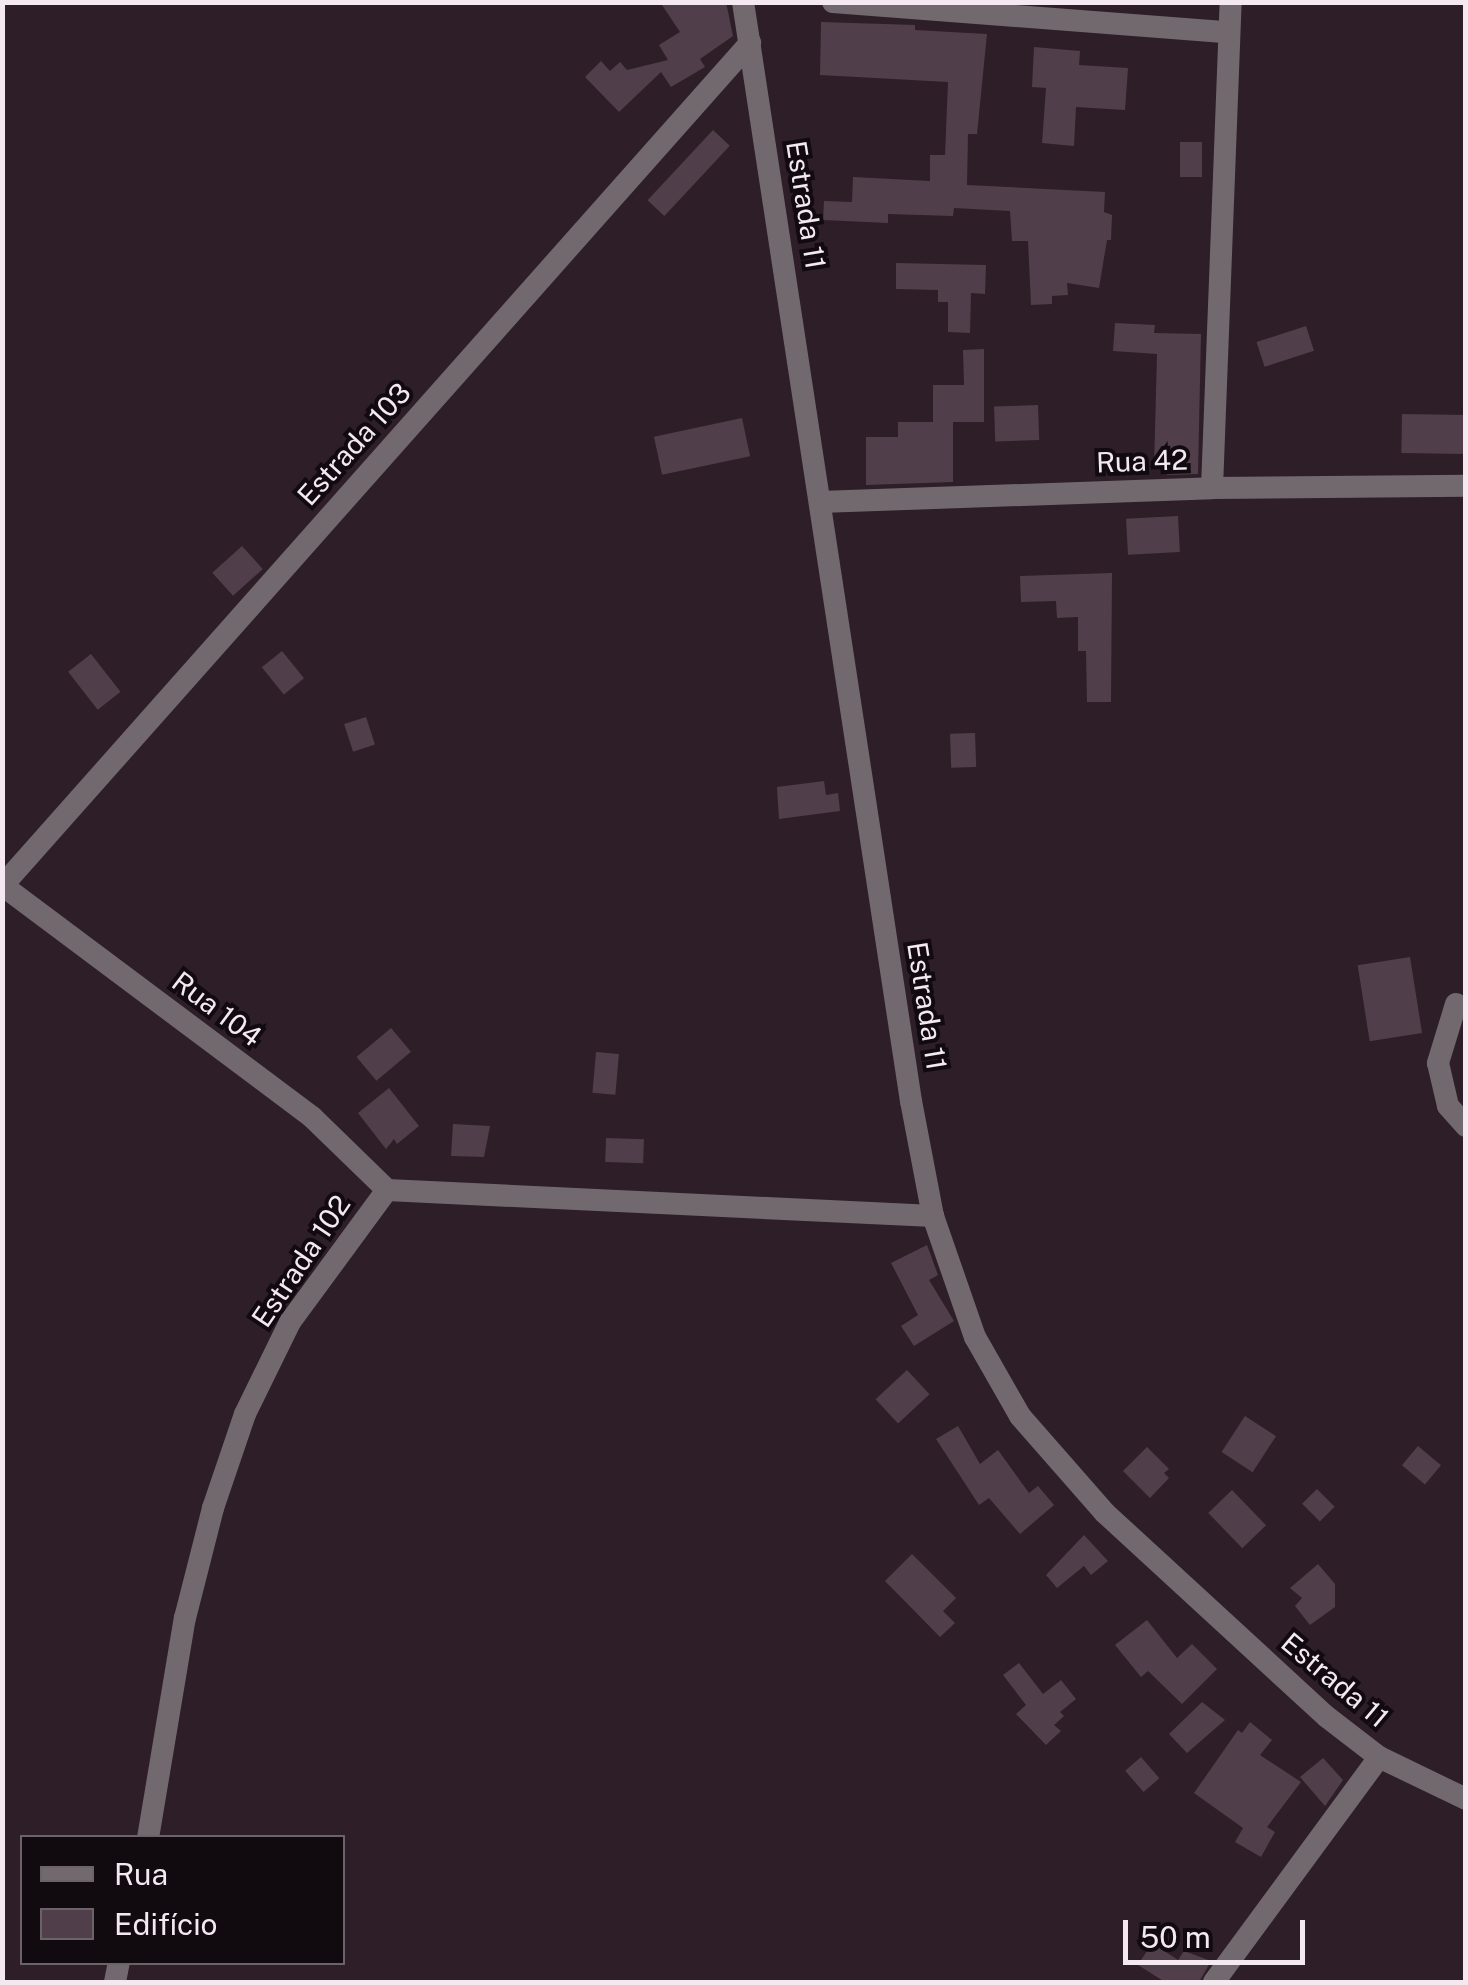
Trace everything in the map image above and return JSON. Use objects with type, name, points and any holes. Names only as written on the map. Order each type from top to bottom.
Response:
[{"type":"street","name":"Estrada 11","points":[[743,2],[910,1101],[933,1216],[975,1337],[1020,1416],[1105,1513],[1327,1718],[1379,1757],[1466,1799]]},
{"type":"street","points":[[833,2],[1227,32]]},
{"type":"street","points":[[1212,488],[1231,2]]},
{"type":"street","name":"Estrada 103","points":[[3,885],[750,43]]},
{"type":"street","name":"Rua 42","points":[[820,502],[1212,488],[1466,486]]},
{"type":"street","name":"Rua 104","points":[[3,885],[312,1118],[387,1190]]},
{"type":"street","points":[[1456,1004],[1438,1064],[1448,1106],[1466,1126]]},
{"type":"street","name":"Estrada 102","points":[[149,1835],[185,1618],[214,1508],[245,1414],[290,1322],[387,1190],[933,1216]]},
{"type":"street","points":[[1214,1982],[1379,1757]]},
{"type":"building","points":[[660,2],[726,2],[733,36],[700,59],[705,67],[671,87],[661,72],[619,112],[585,77],[601,61],[610,71],[620,62],[627,70],[668,60],[659,45],[680,32]]},
{"type":"building","points":[[821,22],[915,25],[915,30],[987,34],[977,134],[968,134],[967,185],[1105,192],[1104,212],[1112,215],[1111,240],[1107,240],[1099,288],[1067,283],[1068,295],[1052,296],[1052,304],[1031,305],[1028,241],[1012,241],[1010,211],[954,208],[953,216],[888,214],[888,223],[823,220],[824,201],[852,202],[853,177],[930,181],[930,155],[945,155],[948,82],[820,75]]},
{"type":"building","points":[[1034,47],[1080,51],[1079,65],[1128,68],[1125,110],[1076,107],[1074,146],[1042,143],[1046,88],[1032,87]]},
{"type":"building","points":[[713,130],[730,146],[664,216],[648,200]]},
{"type":"building","points":[[1180,142],[1202,142],[1202,177],[1180,177]]},
{"type":"building","points":[[896,263],[986,265],[985,294],[971,293],[970,333],[948,332],[948,302],[938,302],[938,290],[896,289]]},
{"type":"building","points":[[1115,323],[1155,325],[1154,333],[1201,334],[1198,474],[1167,475],[1168,464],[1154,468],[1157,354],[1113,351]]},
{"type":"building","points":[[1306,326],[1314,351],[1265,367],[1257,342]]},
{"type":"building","points":[[984,349],[984,422],[953,422],[953,482],[866,485],[866,437],[898,437],[898,422],[933,422],[933,385],[964,385],[963,350]]},
{"type":"building","points":[[1038,405],[1039,440],[995,442],[994,407]]},
{"type":"building","points":[[1402,414],[1466,415],[1465,454],[1401,453]]},
{"type":"building","points":[[742,418],[750,456],[662,475],[654,437]]},
{"type":"building","points":[[1178,516],[1180,552],[1128,555],[1126,519]]},
{"type":"building","points":[[242,546],[263,569],[233,596],[212,573]]},
{"type":"building","points":[[1112,573],[1111,702],[1087,702],[1086,651],[1078,651],[1078,617],[1057,618],[1056,601],[1021,602],[1020,576]]},
{"type":"building","points":[[282,651],[304,678],[284,695],[262,667]]},
{"type":"building","points":[[91,654],[121,692],[98,710],[68,672]]},
{"type":"building","points":[[366,717],[375,745],[353,752],[344,724]]},
{"type":"building","points":[[975,733],[976,767],[951,768],[950,734]]},
{"type":"building","points":[[824,781],[826,795],[838,793],[840,811],[779,819],[777,787]]},
{"type":"building","points":[[1410,957],[1422,1033],[1370,1041],[1358,965]]},
{"type":"building","points":[[391,1028],[411,1052],[376,1081],[357,1057]]},
{"type":"building","points":[[596,1052],[619,1054],[615,1095],[592,1093]]},
{"type":"building","points":[[389,1088],[419,1126],[397,1144],[394,1139],[386,1149],[358,1113]]},
{"type":"building","points":[[453,1124],[490,1126],[484,1157],[451,1156]]},
{"type":"building","points":[[606,1138],[644,1139],[643,1163],[605,1162]]},
{"type":"building","points":[[927,1245],[938,1275],[929,1280],[954,1321],[914,1346],[901,1326],[918,1315],[891,1263]]},
{"type":"building","points":[[907,1370],[930,1394],[898,1423],[876,1399]]},
{"type":"building","points":[[1245,1416],[1276,1436],[1253,1472],[1222,1452]]},
{"type":"building","points":[[958,1426],[980,1464],[998,1450],[1029,1493],[1038,1486],[1054,1505],[1020,1534],[989,1498],[979,1505],[936,1439]]},
{"type":"building","points":[[1418,1446],[1441,1465],[1425,1484],[1402,1465]]},
{"type":"building","points":[[1147,1447],[1169,1469],[1164,1473],[1169,1478],[1150,1498],[1123,1471]]},
{"type":"building","points":[[1317,1489],[1335,1507],[1320,1522],[1302,1504]]},
{"type":"building","points":[[1232,1490],[1266,1525],[1242,1548],[1208,1513]]},
{"type":"building","points":[[1084,1535],[1108,1561],[1091,1575],[1084,1566],[1057,1588],[1046,1575]]},
{"type":"building","points":[[912,1554],[956,1598],[943,1611],[955,1623],[940,1637],[885,1581]]},
{"type":"building","points":[[1318,1564],[1335,1584],[1335,1607],[1310,1625],[1295,1606],[1302,1598],[1290,1588]]},
{"type":"building","points":[[1147,1620],[1177,1658],[1192,1644],[1217,1669],[1182,1704],[1148,1671],[1141,1677],[1115,1645]]},
{"type":"building","points":[[1019,1663],[1043,1694],[1061,1680],[1076,1699],[1060,1712],[1064,1716],[1054,1725],[1061,1731],[1046,1745],[1016,1714],[1026,1705],[1003,1675]]},
{"type":"building","points":[[1202,1702],[1225,1720],[1187,1753],[1169,1734]]},
{"type":"building","points":[[1250,1722],[1272,1740],[1260,1755],[1301,1782],[1267,1827],[1275,1832],[1261,1857],[1235,1842],[1243,1828],[1194,1793],[1238,1730],[1242,1733]]},
{"type":"building","points":[[1141,1757],[1159,1778],[1144,1792],[1125,1771]]},
{"type":"building","points":[[1323,1758],[1343,1780],[1325,1806],[1300,1777]]},
{"type":"building","points":[[1152,1943],[1178,1960],[1184,1951],[1211,1961],[1199,1982],[1165,1982],[1138,1965]]}]
